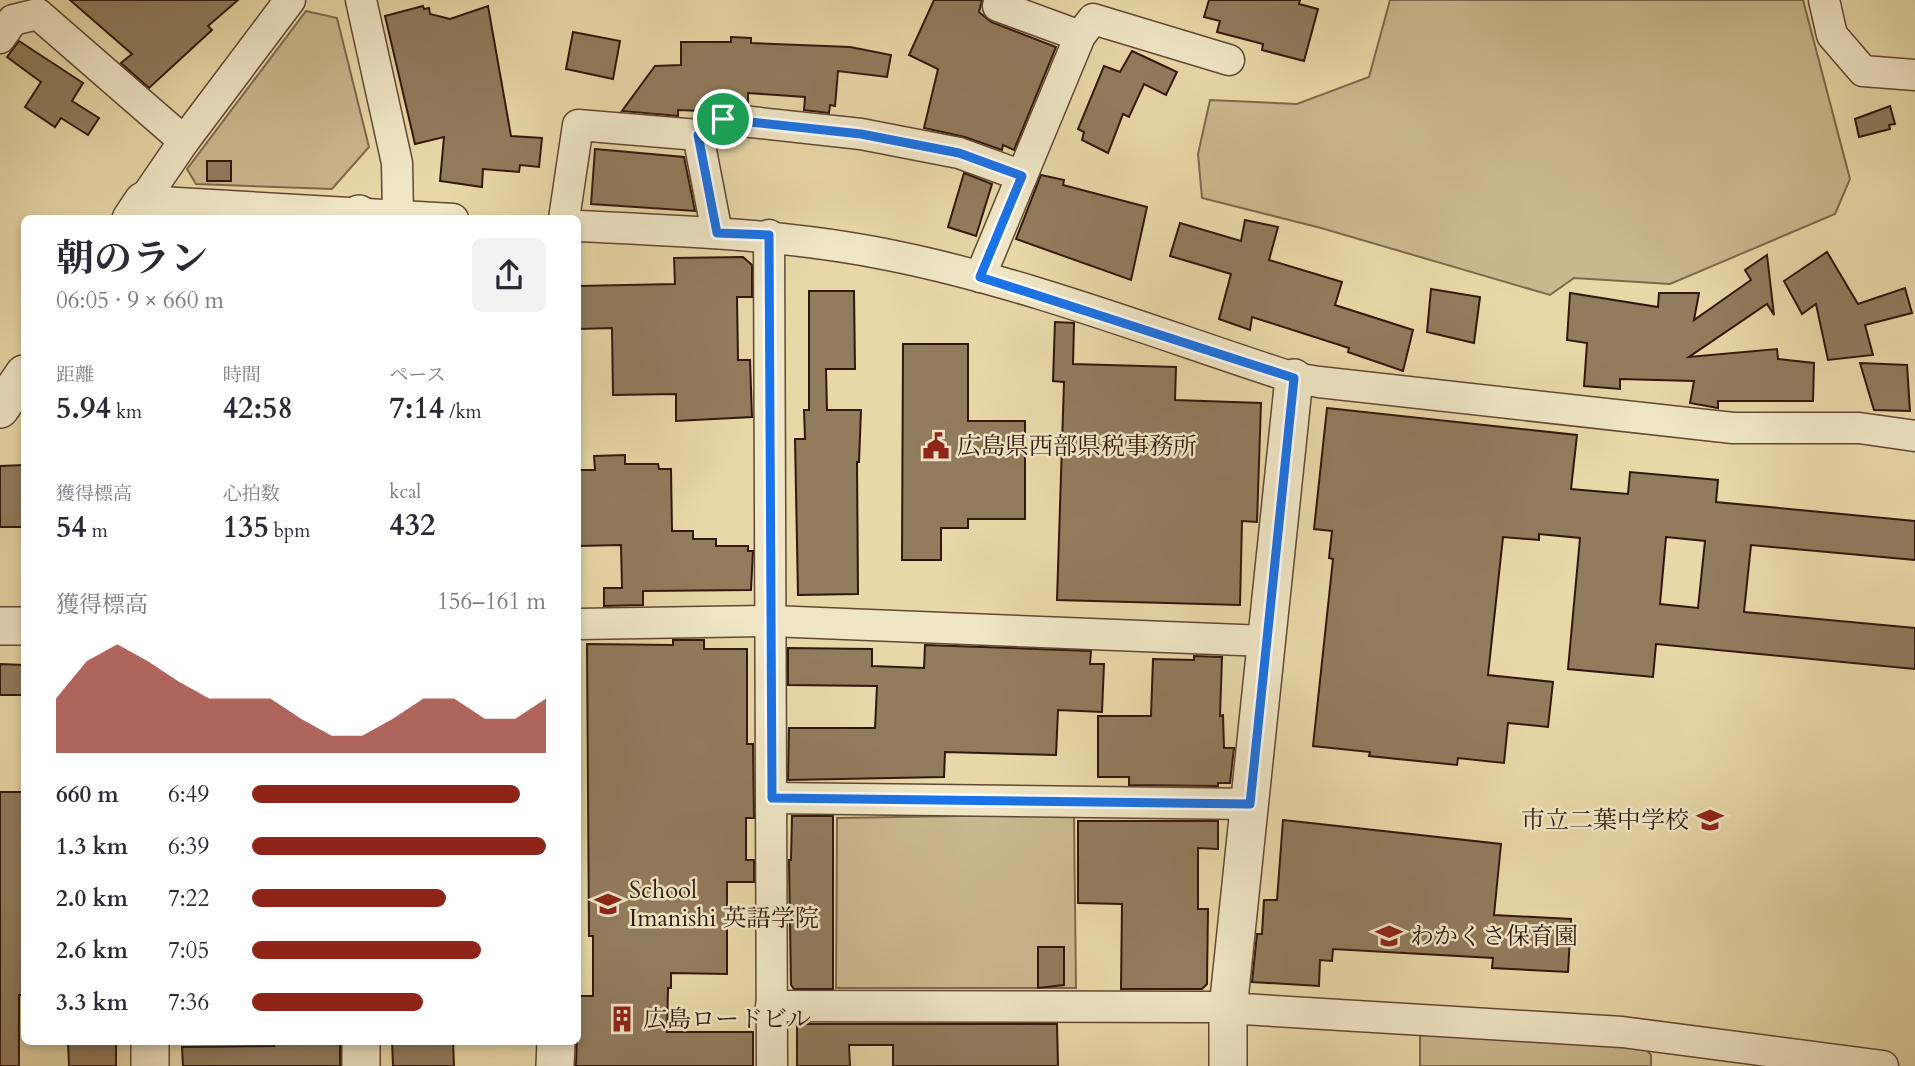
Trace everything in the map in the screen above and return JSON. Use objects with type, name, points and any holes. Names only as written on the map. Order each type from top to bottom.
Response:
[{"type":"street","points":[[139,213],[184,141],[290,0]]},
{"type":"street","points":[[361,0],[397,163],[398,215]]},
{"type":"street","points":[[1000,0],[998,6],[1080,36]]},
{"type":"street","points":[[1824,0],[1832,35],[1863,71],[1915,75]]},
{"type":"street","points":[[0,38],[13,20],[38,14],[184,141]]},
{"type":"street","points":[[980,277],[1080,36],[1093,19],[1229,60]]},
{"type":"street","points":[[566,215],[579,125],[698,135],[723,119],[861,134],[959,153],[1022,176]]},
{"type":"street","points":[[698,135],[717,233]]},
{"type":"street","points":[[139,213],[286,215]]},
{"type":"street","points":[[581,226],[769,235],[889,255],[980,277],[1294,378],[1732,428],[1859,428],[1915,436]]},
{"type":"street","points":[[769,235],[772,1066]]},
{"type":"street","points":[[0,409],[21,378]]},
{"type":"street","points":[[1228,1066],[1228,1009],[1294,378]]},
{"type":"street","points":[[581,624],[771,621],[1266,641]]},
{"type":"street","points":[[0,626],[21,626]]},
{"type":"street","points":[[772,798],[1250,804]]},
{"type":"street","points":[[771,1006],[1228,1009],[1622,1032],[1669,1052],[1883,1066]]},
{"type":"street","points":[[150,1045],[150,1066]]},
{"type":"street","points":[[361,1045],[361,1066]]},
{"type":"street","points":[[555,1066],[556,1045]]},
{"type":"shaded area","points":[[1390,0],[1803,0],[1850,179],[1835,214],[1670,284],[1574,278],[1550,295],[1321,228],[1202,198],[1198,154],[1210,100],[1297,104],[1369,77]]},
{"type":"shaded area","points":[[306,11],[337,18],[369,147],[332,189],[196,184],[187,169]]},
{"type":"shaded area","points":[[1074,814],[1076,988],[836,988],[837,818]]},
{"type":"shaded area","points":[[1420,1030],[1641,1044],[1651,1055],[1651,1066],[1420,1066]]},
{"type":"building","points":[[70,0],[238,0],[208,26],[212,30],[149,88],[121,63],[132,54]]},
{"type":"building","points":[[934,0],[982,0],[979,12],[991,22],[1056,47],[1014,150],[1003,145],[1002,150],[965,137],[924,128],[938,69],[909,55]]},
{"type":"building","points":[[1209,0],[1300,0],[1299,4],[1318,9],[1304,61],[1262,50],[1263,44],[1217,32],[1220,21],[1204,17]]},
{"type":"building","points":[[423,6],[424,9],[429,8],[430,14],[450,19],[488,6],[511,136],[542,138],[539,167],[520,165],[519,172],[483,169],[482,187],[440,181],[444,137],[415,144],[385,16]]},
{"type":"building","points":[[573,32],[620,41],[613,79],[566,69]]},
{"type":"building","points":[[731,37],[751,38],[751,43],[850,47],[891,55],[887,77],[838,71],[835,106],[830,105],[829,113],[804,110],[805,97],[748,93],[748,104],[724,102],[702,111],[678,110],[678,116],[622,111],[655,66],[681,65],[681,42],[731,42]]},
{"type":"building","points":[[19,41],[83,83],[72,101],[99,118],[88,135],[61,118],[55,127],[25,107],[41,82],[7,57]]},
{"type":"building","points":[[1132,51],[1177,72],[1166,95],[1144,84],[1129,117],[1123,114],[1108,153],[1082,140],[1084,132],[1078,129],[1104,66],[1120,72]]},
{"type":"building","points":[[1890,106],[1895,124],[1889,125],[1890,129],[1859,137],[1855,119]]},
{"type":"building","points":[[595,149],[684,157],[695,211],[591,204]]},
{"type":"building","points":[[207,161],[231,161],[231,181],[207,181]]},
{"type":"building","points":[[964,173],[992,184],[976,236],[948,227]]},
{"type":"building","points":[[1041,175],[1064,180],[1063,185],[1147,207],[1131,280],[1016,239]]},
{"type":"building","points":[[1245,220],[1278,227],[1269,260],[1342,282],[1335,305],[1413,330],[1403,371],[1348,352],[1349,348],[1252,317],[1250,330],[1219,319],[1231,274],[1170,256],[1180,223],[1241,241]]},
{"type":"building","points":[[1827,252],[1858,304],[1905,288],[1912,313],[1865,325],[1873,355],[1828,360],[1816,304],[1802,314],[1784,281]]},
{"type":"building","points":[[1767,255],[1774,315],[1767,304],[1689,357],[1777,349],[1778,359],[1814,363],[1813,401],[1718,401],[1718,408],[1690,403],[1694,381],[1620,379],[1620,389],[1584,386],[1587,343],[1567,340],[1570,293],[1658,307],[1659,293],[1699,293],[1694,320],[1751,280],[1745,270]]},
{"type":"building","points":[[743,257],[752,265],[752,297],[737,297],[738,360],[750,360],[752,417],[676,421],[676,394],[613,395],[612,328],[581,329],[581,286],[675,284],[674,258]]},
{"type":"building","points":[[1431,289],[1480,297],[1474,343],[1427,332]]},
{"type":"building","points":[[809,291],[854,291],[855,369],[826,369],[827,410],[861,410],[857,462],[858,594],[798,595],[795,439],[805,439],[804,410],[809,410]]},
{"type":"building","points":[[1055,322],[1074,323],[1073,364],[1176,367],[1175,400],[1261,403],[1257,522],[1242,521],[1240,605],[1057,600],[1064,382],[1053,381]]},
{"type":"building","points":[[903,344],[968,344],[968,421],[1025,421],[1025,519],[968,519],[968,528],[941,528],[941,560],[902,560]]},
{"type":"building","points":[[1860,363],[1907,365],[1910,411],[1874,410]]},
{"type":"building","points":[[1327,408],[1577,435],[1571,489],[1628,494],[1630,472],[1718,480],[1716,502],[1915,521],[1915,560],[1751,545],[1744,612],[1915,628],[1915,669],[1656,644],[1653,677],[1568,669],[1580,538],[1539,534],[1539,540],[1503,537],[1488,675],[1553,682],[1548,727],[1508,723],[1504,763],[1458,758],[1457,765],[1369,756],[1370,752],[1313,746],[1333,559],[1329,558],[1332,531],[1314,529]],"holes":[[[1666,537],[1705,541],[1698,608],[1660,604]]]},
{"type":"building","points":[[625,455],[625,464],[658,464],[659,469],[671,469],[672,531],[693,531],[693,539],[716,539],[716,546],[748,546],[748,551],[753,551],[751,590],[643,591],[643,605],[604,606],[604,588],[622,588],[621,545],[581,546],[581,470],[595,470],[594,456]]},
{"type":"building","points":[[21,465],[21,527],[0,527],[0,466]]},
{"type":"building","points":[[673,640],[704,640],[704,649],[747,649],[747,744],[753,744],[754,818],[746,818],[746,860],[754,860],[754,882],[727,882],[727,974],[671,973],[667,1032],[753,1032],[753,1066],[576,1066],[577,1045],[581,1045],[581,996],[593,996],[593,936],[589,936],[587,644],[673,645]]},
{"type":"building","points":[[925,645],[1091,651],[1090,664],[1104,664],[1102,712],[1058,710],[1056,755],[945,752],[944,777],[788,780],[789,728],[875,728],[877,686],[788,685],[788,648],[872,649],[872,666],[924,668]]},
{"type":"building","points":[[1194,656],[1222,657],[1220,716],[1223,715],[1224,748],[1234,748],[1230,783],[1218,783],[1218,786],[1129,785],[1129,777],[1098,777],[1098,716],[1151,716],[1153,659],[1194,660]]},
{"type":"building","points":[[0,664],[21,665],[21,695],[0,695]]},
{"type":"building","points":[[0,792],[21,792],[19,1066],[0,1066]]},
{"type":"building","points":[[792,816],[833,816],[833,989],[794,989],[791,985],[789,860]]},
{"type":"building","points":[[1283,820],[1501,844],[1494,915],[1571,919],[1568,972],[1492,968],[1493,958],[1333,949],[1332,961],[1320,960],[1319,986],[1252,982],[1257,934],[1262,934],[1264,900],[1277,900]]},
{"type":"building","points":[[1078,821],[1218,821],[1218,849],[1198,848],[1198,909],[1208,909],[1207,984],[1202,989],[1121,989],[1122,904],[1078,903]]},
{"type":"building","points":[[1038,947],[1064,947],[1064,985],[1038,988]]},
{"type":"building","points":[[797,1024],[1057,1024],[1058,1066],[893,1066],[893,1045],[849,1045],[850,1066],[797,1066]]},
{"type":"building","points":[[68,1045],[116,1045],[116,1066],[69,1066]]},
{"type":"building","points":[[340,1045],[340,1066],[183,1066],[182,1047]]},
{"type":"building","points":[[392,1045],[453,1045],[454,1066],[393,1066]]},
{"type":"place","name":"広島県西部県税事務所","points":[[936,446]]},
{"type":"place","name":"市立二葉中学校","points":[[1710,820]]},
{"type":"place","name":"School Imanishi 英語学院","points":[[608,904]]},
{"type":"place","name":"わかくさ保育園","points":[[1389,936]]},
{"type":"place","name":"広島ロードビル","points":[[622,1019]]},
{"type":"route","points":[[723,119],[861,134],[959,153],[1022,176],[980,277],[1294,378],[1250,804],[772,798],[769,235],[717,233],[698,135],[723,119]]}]
